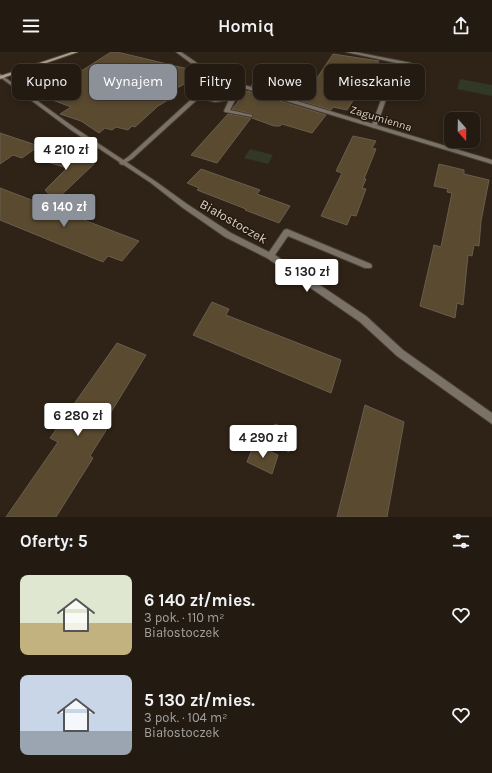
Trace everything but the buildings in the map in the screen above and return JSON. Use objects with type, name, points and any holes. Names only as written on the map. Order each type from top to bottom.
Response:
[{"type":"street","points":[[1,76],[76,52]]},
{"type":"street","name":"Zagumienna","points":[[178,52],[196,64]]},
{"type":"street","points":[[348,52],[409,64]]},
{"type":"street","name":"Białostoczek","points":[[1,76],[123,163],[153,182],[170,196],[228,235],[270,256],[363,319],[400,353],[492,419]]},
{"type":"street","name":"Zagumienna","points":[[245,87],[492,162]]},
{"type":"street","points":[[123,163],[194,100]]},
{"type":"street","points":[[232,100],[226,111],[250,116]]},
{"type":"street","points":[[374,127],[384,100]]},
{"type":"street","points":[[270,256],[287,232],[368,266]]},
{"type":"green space","points":[[460,79],[492,85],[492,96],[457,89]]},
{"type":"green space","points":[[250,149],[273,155],[268,164],[244,158]]}]
